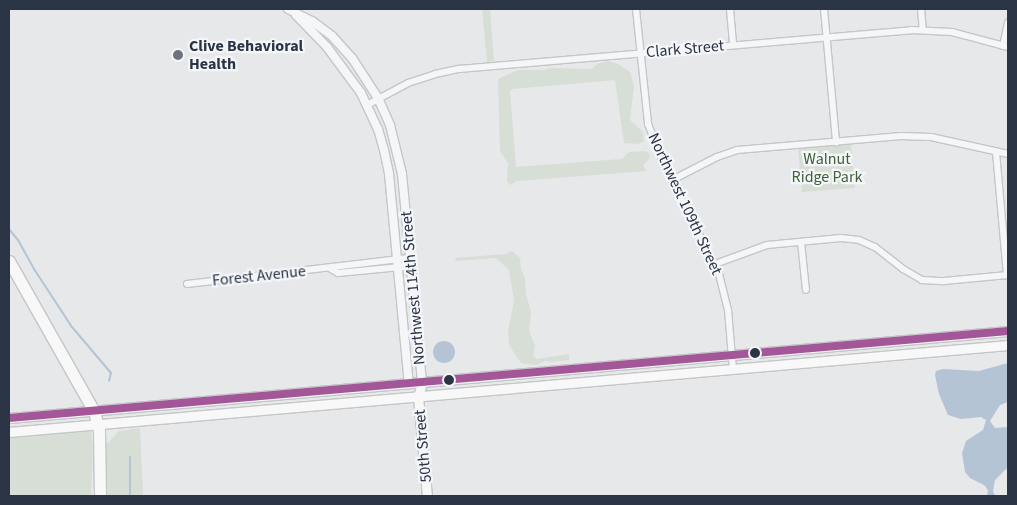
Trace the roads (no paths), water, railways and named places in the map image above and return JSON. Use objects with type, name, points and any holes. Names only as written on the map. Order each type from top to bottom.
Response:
[{"type":"highway","points":[[9,261],[94,412],[98,424],[99,496]]},
{"type":"main road","points":[[9,418],[1008,332]]},
{"type":"main road","points":[[9,432],[1008,345]]},
{"type":"main road","name":"Northwest 114th Street","points":[[418,396],[422,383]]},
{"type":"main road","name":"Northwest 114th Street","points":[[409,384],[418,396]]},
{"type":"main road","name":"50th Street","points":[[418,396],[427,496]]},
{"type":"street","name":"Northwest 109th Street","points":[[636,9],[648,124],[653,140],[672,180],[715,264],[728,310],[733,369]]},
{"type":"street","points":[[730,9],[733,45]]},
{"type":"street","points":[[824,9],[836,142]]},
{"type":"street","points":[[921,9],[923,30]]},
{"type":"street","name":"Northwest 114th Street","points":[[292,10],[312,21],[339,43],[366,76],[390,125],[399,156],[422,383]]},
{"type":"street","name":"Northwest 114th Street","points":[[292,10],[343,66],[367,105],[378,129],[389,174],[409,384]]},
{"type":"street","points":[[1006,47],[1008,23]]},
{"type":"street","name":"Clark Street","points":[[367,105],[408,83],[435,74],[459,69],[923,30],[952,32],[1006,47]]},
{"type":"street","points":[[672,180],[730,152],[836,142],[916,136],[946,140],[1008,154]]},
{"type":"street","points":[[715,264],[751,249],[841,238],[859,240],[875,247],[912,276],[933,282],[1008,275],[996,152]]},
{"type":"street","points":[[801,242],[806,290]]},
{"type":"street","name":"Forest Avenue","points":[[186,284],[331,269],[337,265],[411,262]]},
{"type":"water","points":[[444,341],[452,344],[455,352],[452,360],[444,363],[436,360],[433,352],[436,344]]},
{"type":"water","points":[[1008,363],[1008,402],[1000,405],[990,421],[995,428],[1008,427],[1008,467],[995,480],[993,491],[995,496],[987,496],[988,490],[984,485],[970,478],[965,472],[962,453],[966,441],[983,430],[986,420],[981,417],[961,419],[948,415],[939,394],[935,375],[936,371],[943,369],[979,371]]},
{"type":"waterway","points":[[9,229],[18,240],[34,269],[72,327],[111,373],[109,381]]},
{"type":"waterway","points":[[130,457],[130,496]]},
{"type":"place","name":"Clive Behavioral Health","points":[[178,55]]},
{"type":"park label","name":"Walnut Ridge Park","points":[[827,168]]}]
